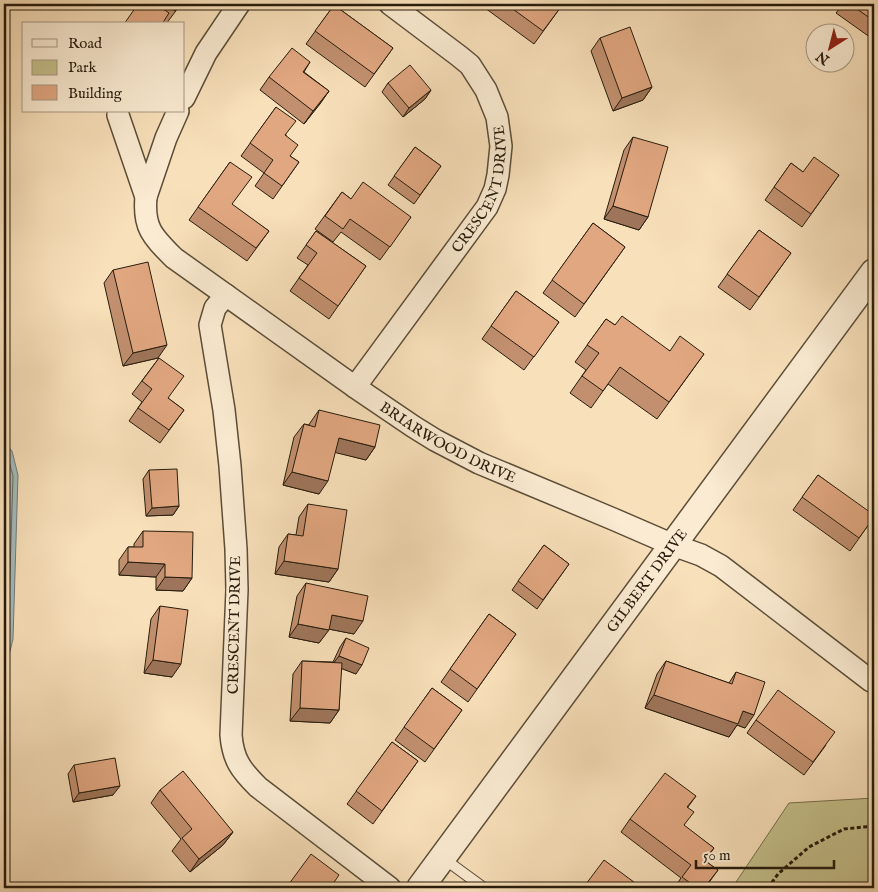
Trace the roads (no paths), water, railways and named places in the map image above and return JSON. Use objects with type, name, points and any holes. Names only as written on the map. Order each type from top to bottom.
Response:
[{"type":"street","points":[[185,96],[206,53],[239,4]]},
{"type":"street","name":"CRESCENT DRIVE","points":[[355,387],[487,207],[495,189],[501,146],[497,117],[486,90],[470,66],[390,4]]},
{"type":"street","points":[[146,197],[166,138],[178,112]]},
{"type":"street","name":"BRIARWOOD DRIVE","points":[[118,114],[146,197],[147,225],[156,240],[174,258],[355,387],[435,440],[480,463],[673,545],[701,555],[721,566],[871,681]]},
{"type":"street","name":"GILBERT DRIVE","points":[[420,888],[874,272]]},
{"type":"street","name":"CRESCENT DRIVE","points":[[226,295],[215,308],[210,325],[224,410],[236,549],[237,590],[232,746],[238,765],[244,774],[258,787],[390,888]]},
{"type":"lane","points":[[442,858],[484,888]]},
{"type":"water","points":[[4,442],[12,451],[18,475],[13,639],[4,676]]}]
